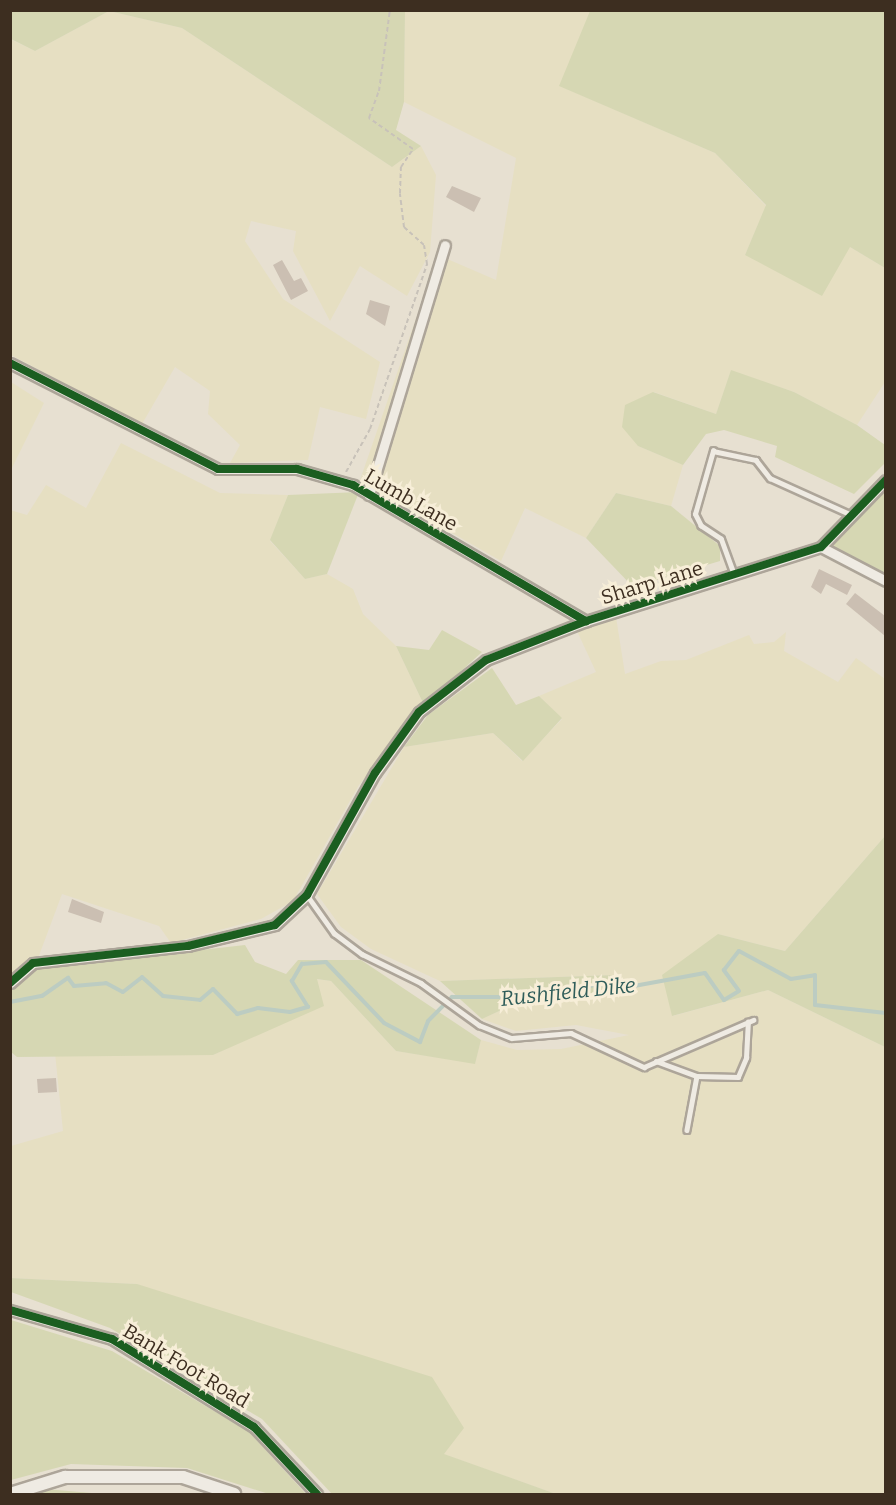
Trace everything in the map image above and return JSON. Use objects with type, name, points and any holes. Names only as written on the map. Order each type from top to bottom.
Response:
[{"type":"street","points":[[369,495],[446,245]]},
{"type":"street","name":"Lumb Lane","points":[[10,363],[218,469],[297,469],[341,482],[369,495],[586,621]]},
{"type":"street","name":"Sharp Lane","points":[[307,895],[375,773],[419,712],[486,660],[586,621],[821,547],[885,480]]},
{"type":"street","points":[[821,547],[885,581]]},
{"type":"street","points":[[10,983],[33,963],[188,946],[274,925],[307,895]]},
{"type":"street","name":"Bank Foot Road","points":[[10,1311],[112,1339],[254,1427],[317,1494]]},
{"type":"street","points":[[10,1494],[65,1477],[183,1477],[234,1494]]},
{"type":"lane","points":[[734,575],[721,539],[701,526],[695,514],[713,451],[756,460],[770,478],[852,516]]},
{"type":"lane","points":[[307,895],[334,933],[353,947],[452,1007],[512,1038],[571,1033],[619,1060],[644,1067],[656,1061],[751,1021],[746,1058],[738,1077],[697,1076],[656,1061]]},
{"type":"lane","points":[[687,1130],[697,1076]]},
{"type":"path","points":[[341,482],[370,429],[427,264],[424,245],[404,227],[401,204],[401,166],[413,149],[369,118],[379,91],[390,10]]},
{"type":"shaded area","points":[[109,11],[182,28],[392,167],[421,146],[436,175],[430,252],[407,296],[360,266],[330,321],[293,251],[296,231],[251,221],[245,241],[283,299],[380,362],[366,419],[320,407],[308,460],[230,463],[240,445],[208,414],[210,391],[175,367],[142,424],[11,355],[10,39],[35,51]]},
{"type":"shaded area","points":[[405,11],[592,11],[560,86],[715,153],[766,206],[745,255],[850,247],[885,268],[885,382],[857,425],[794,392],[731,371],[716,414],[654,392],[638,446],[683,465],[671,506],[616,493],[586,538],[525,508],[501,561],[360,480],[438,255],[496,280],[516,158],[404,102]]},
{"type":"shaded area","points":[[10,382],[44,403],[11,470]]},
{"type":"shaded area","points":[[121,443],[220,493],[288,495],[270,541],[305,579],[327,574],[353,589],[363,614],[396,646],[424,705],[359,785],[293,901],[261,919],[171,943],[159,926],[62,894],[37,961],[11,973],[10,510],[27,515],[46,485],[86,508]]},
{"type":"shaded area","points":[[616,617],[625,674],[661,661],[686,660],[749,635],[754,644],[774,642],[786,632],[784,651],[838,682],[856,658],[885,679],[885,836],[785,951],[718,934],[673,1016],[768,990],[885,1047],[885,1494],[556,1494],[443,1454],[137,1284],[11,1278],[11,1146],[63,1131],[55,1053],[213,1055],[256,1034],[316,979],[331,981],[396,1051],[475,1063],[481,1040],[517,1050],[561,1049],[629,1035],[576,1025],[516,1031],[482,1019],[510,1006],[615,993],[615,975],[440,981],[371,949],[341,927],[317,894],[404,747],[493,733],[522,761],[562,719],[539,696],[596,672],[577,631]]},
{"type":"green space","points":[[10,11],[109,11],[35,51],[11,39]]},
{"type":"green space","points":[[109,11],[405,11],[404,102],[396,130],[421,146],[392,167],[182,28]]},
{"type":"green space","points":[[590,11],[885,11],[885,268],[850,247],[822,296],[745,255],[766,205],[715,153],[559,86]]},
{"type":"green space","points":[[731,370],[794,392],[857,425],[885,445],[885,463],[854,494],[775,457],[777,446],[724,430],[706,434],[683,465],[638,446],[622,427],[625,405],[653,392],[716,414]]},
{"type":"green space","points":[[885,482],[885,580],[823,547]]},
{"type":"green space","points":[[359,492],[327,574],[305,579],[270,540],[288,495]]},
{"type":"green space","points":[[616,493],[671,506],[720,546],[720,561],[633,587],[586,538]]},
{"type":"green space","points":[[442,630],[482,652],[424,705],[396,646],[429,650]]},
{"type":"green space","points":[[492,668],[516,705],[539,696],[562,718],[523,761],[493,733],[404,747],[428,715]]},
{"type":"green space","points":[[885,836],[885,1047],[768,990],[672,1016],[662,975],[718,934],[785,951]]},
{"type":"green space","points":[[245,945],[255,962],[286,974],[298,960],[361,960],[481,1040],[475,1064],[396,1051],[331,981],[317,979],[324,1006],[213,1055],[17,1057],[11,1052],[11,991],[34,969]]},
{"type":"green space","points":[[615,975],[616,992],[510,1006],[482,1019],[440,981]]},
{"type":"green space","points":[[10,1278],[137,1284],[432,1377],[464,1428],[444,1454],[556,1494],[332,1494],[262,1419],[110,1328],[11,1292]]},
{"type":"green space","points":[[11,1320],[112,1351],[248,1431],[306,1494],[269,1494],[187,1468],[71,1464],[11,1480]]},
{"type":"green space","points":[[45,1489],[103,1494],[32,1494]]},
{"type":"building","points":[[452,186],[481,198],[474,212],[446,197]]},
{"type":"building","points":[[282,260],[294,281],[301,278],[308,291],[291,300],[273,265]]},
{"type":"building","points":[[370,300],[390,306],[385,326],[366,314]]},
{"type":"building","points":[[819,569],[852,585],[847,595],[826,584],[821,594],[811,587]]},
{"type":"building","points":[[855,593],[885,616],[885,636],[846,604]]},
{"type":"building","points":[[72,899],[104,912],[101,923],[68,912]]},
{"type":"building","points":[[56,1078],[57,1092],[38,1093],[37,1079]]},
{"type":"waterway","name":"Rushfield Dike","points":[[10,1002],[42,996],[68,978],[74,986],[106,983],[123,992],[142,977],[163,996],[200,1000],[213,989],[237,1014],[258,1008],[290,1012],[308,1007],[292,981],[302,964],[326,962],[384,1023],[420,1042],[428,1021],[452,997],[552,997],[594,985],[634,986],[705,973],[724,1000],[739,991],[724,970],[739,951],[791,979],[815,975],[815,1005],[886,1013]]},
{"type":"cycle path","points":[[10,363],[218,469],[297,469],[353,485],[586,621]]},
{"type":"cycle path","points":[[10,983],[33,963],[188,946],[275,925],[307,895],[375,773],[419,712],[486,660],[586,621],[821,547],[886,480]]},
{"type":"cycle path","points":[[10,1310],[112,1339],[254,1427],[317,1494]]}]
